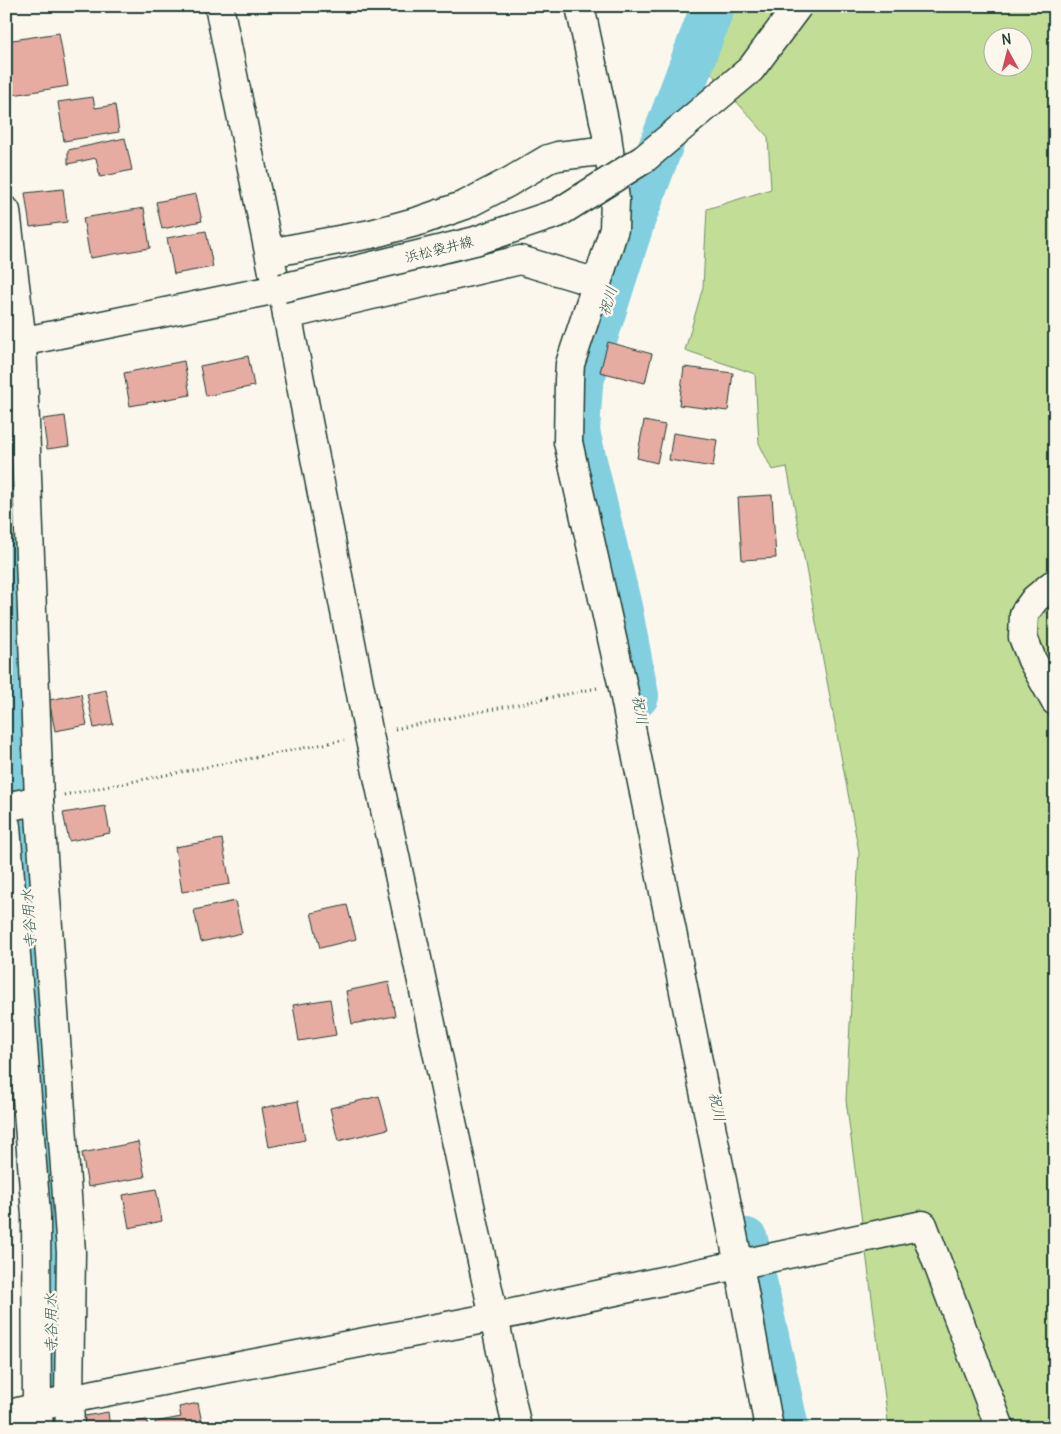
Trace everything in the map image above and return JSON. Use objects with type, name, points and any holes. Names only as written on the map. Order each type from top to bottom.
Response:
[{"type":"street","points":[[219,6],[269,253],[287,315],[369,735],[517,1428]]},
{"type":"street","points":[[580,6],[607,134],[615,200],[614,229],[570,364],[568,442],[622,683],[739,1265],[769,1428]]},
{"type":"street","name":"浜松袋井線","points":[[14,343],[279,289],[475,241],[558,213],[644,159],[751,69],[798,6]]},
{"type":"street","points":[[269,253],[371,234],[419,221],[466,205],[548,159],[558,156],[609,150]]},
{"type":"street","points":[[6,211],[38,800],[71,1252],[70,1428]]},
{"type":"street","points":[[287,315],[520,260],[597,284]]},
{"type":"street","points":[[1055,584],[1052,584],[1035,599],[1024,614],[1023,637],[1032,660],[1055,701]]},
{"type":"street","points":[[6,807],[38,800]]},
{"type":"street","points":[[6,826],[36,1215],[38,1418]]},
{"type":"street","points":[[6,1415],[38,1418],[69,1399],[494,1317],[923,1225],[1000,1428]]},
{"type":"path","points":[[38,800],[622,683]]},
{"type":"green space","points":[[713,6],[1055,6],[1055,1428],[889,1428],[846,1100],[859,852],[787,467],[772,470],[759,443],[755,374],[685,350],[703,287],[707,209],[771,189],[768,137],[695,55]]},
{"type":"building","points":[[59,33],[68,86],[13,95],[6,41]]},
{"type":"building","points":[[93,97],[95,108],[115,105],[119,132],[64,141],[58,102]]},
{"type":"building","points":[[125,138],[132,170],[100,177],[96,158],[68,164],[68,150]]},
{"type":"building","points":[[63,189],[67,222],[30,227],[25,193]]},
{"type":"building","points":[[196,194],[202,221],[162,229],[156,202]]},
{"type":"building","points":[[144,208],[150,248],[90,258],[83,218]]},
{"type":"building","points":[[206,231],[213,267],[174,274],[167,238]]},
{"type":"building","points":[[608,342],[652,354],[645,383],[600,372]]},
{"type":"building","points":[[248,356],[254,386],[206,396],[200,366]]},
{"type":"building","points":[[184,361],[190,395],[130,406],[124,373]]},
{"type":"building","points":[[684,367],[733,373],[728,411],[679,405]]},
{"type":"building","points":[[65,416],[69,446],[47,449],[43,419]]},
{"type":"building","points":[[644,421],[665,425],[657,463],[637,458]]},
{"type":"building","points":[[673,433],[717,440],[713,467],[669,460]]},
{"type":"building","points":[[772,495],[776,558],[742,560],[738,497]]},
{"type":"building","points":[[106,690],[113,724],[94,728],[87,694]]},
{"type":"building","points":[[81,694],[87,725],[55,731],[49,700]]},
{"type":"building","points":[[105,806],[110,833],[69,841],[63,813]]},
{"type":"building","points":[[222,839],[230,884],[182,892],[175,847]]},
{"type":"building","points":[[235,901],[242,933],[201,942],[194,910]]},
{"type":"building","points":[[347,905],[356,939],[320,948],[311,913]]},
{"type":"building","points":[[389,982],[395,1016],[352,1024],[346,991]]},
{"type":"building","points":[[330,999],[336,1035],[299,1041],[293,1005]]},
{"type":"building","points":[[379,1096],[388,1129],[338,1141],[330,1108]]},
{"type":"building","points":[[298,1101],[305,1140],[269,1147],[262,1108]]},
{"type":"building","points":[[138,1142],[145,1177],[88,1187],[82,1153]]},
{"type":"building","points":[[156,1189],[162,1221],[129,1228],[123,1195]]},
{"type":"building","points":[[198,1403],[203,1428],[156,1428],[155,1422],[181,1417],[179,1407]]},
{"type":"building","points":[[108,1412],[110,1428],[81,1428],[79,1417]]},
{"type":"building","points":[[147,1420],[148,1428],[119,1428],[119,1424]]},
{"type":"waterway","name":"祝川","points":[[637,696],[620,607],[578,432],[581,384],[634,218],[713,6]]},
{"type":"waterway","name":"寺谷用水","points":[[6,409],[22,814],[50,1208],[53,1428]]},
{"type":"waterway","name":"祝川","points":[[746,1240],[787,1428]]}]
